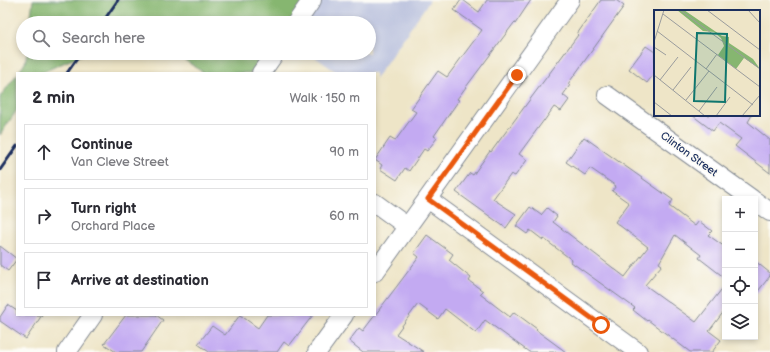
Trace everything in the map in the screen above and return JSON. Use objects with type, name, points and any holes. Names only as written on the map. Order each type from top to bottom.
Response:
[{"type":"street","points":[[301,16],[312,0]]},
{"type":"street","points":[[376,271],[570,0]]},
{"type":"street","points":[[262,72],[270,60]]},
{"type":"street","name":"Clinton Street","points":[[607,95],[748,196]]},
{"type":"street","points":[[428,199],[638,352]]},
{"type":"street","points":[[758,203],[770,212]]},
{"type":"street","points":[[376,204],[408,227]]},
{"type":"street","points":[[67,352],[92,316]]},
{"type":"street","points":[[317,352],[343,316]]},
{"type":"shaded area","points":[[312,0],[430,0],[376,78],[376,72],[337,72],[319,60],[376,60],[376,16],[301,16]]},
{"type":"green space","points":[[33,0],[312,0],[301,16],[31,16]]},
{"type":"green space","points":[[26,60],[70,60],[44,72],[19,72]]},
{"type":"green space","points":[[184,60],[270,60],[262,72],[202,72]]},
{"type":"green space","points":[[16,75],[16,111],[0,135],[0,97]]},
{"type":"building","points":[[461,0],[479,12],[487,0],[531,0],[515,24],[514,23],[457,99],[459,100],[434,136],[437,138],[427,151],[424,149],[409,171],[405,168],[397,180],[380,169],[382,165],[376,161],[376,159],[390,138],[395,141],[416,112],[411,109],[438,71],[447,77],[482,30],[454,10]]},
{"type":"building","points":[[601,0],[616,0],[624,6],[568,84],[570,85],[563,95],[569,100],[561,111],[554,107],[544,120],[519,154],[527,160],[515,176],[511,174],[493,199],[516,214],[506,228],[456,192],[470,173],[473,175],[490,151],[491,152],[578,35],[577,34]]},
{"type":"building","points":[[646,46],[654,51],[654,73],[647,83],[629,69]]},
{"type":"building","points":[[693,116],[751,116],[748,122],[770,140],[770,173],[735,146],[741,139],[719,123],[713,131]]},
{"type":"building","points":[[584,137],[673,200],[669,206],[695,226],[699,221],[712,231],[708,235],[722,245],[722,276],[699,258],[701,255],[675,235],[659,263],[662,265],[645,285],[696,322],[722,289],[722,314],[709,331],[721,340],[712,352],[690,352],[648,320],[647,321],[633,310],[635,308],[571,262],[572,260],[544,239],[543,240],[530,230],[527,234],[516,226],[530,207],[541,215],[547,208],[557,216],[553,222],[625,277],[648,247],[615,222],[629,203],[612,191],[616,186],[590,168],[585,175],[566,162]]},
{"type":"building","points":[[427,235],[453,254],[449,260],[471,278],[469,281],[483,291],[480,294],[510,317],[514,312],[566,352],[529,352],[485,320],[476,333],[445,309],[438,319],[418,304],[396,334],[424,352],[363,352],[349,341],[359,328],[363,331],[374,316],[376,316],[376,314],[419,257],[414,253]]},
{"type":"building","points":[[0,246],[16,258],[16,260],[8,271],[0,265]]},
{"type":"building","points":[[758,263],[770,273],[770,276],[758,291]]},
{"type":"building","points":[[8,305],[16,310],[16,316],[41,316],[26,339],[0,321],[0,317]]},
{"type":"building","points":[[125,316],[157,316],[163,320],[141,352],[116,352],[104,344]]},
{"type":"building","points":[[239,316],[258,328],[266,316],[312,316],[289,346],[284,342],[277,352],[209,352],[198,344],[212,326],[225,335]]},
{"type":"railway","points":[[107,16],[118,0]]},
{"type":"railway","points":[[68,72],[76,60]]},
{"type":"railway","points":[[0,170],[16,147]]},
{"type":"route","points":[[517,75],[428,199],[601,325]]}]
